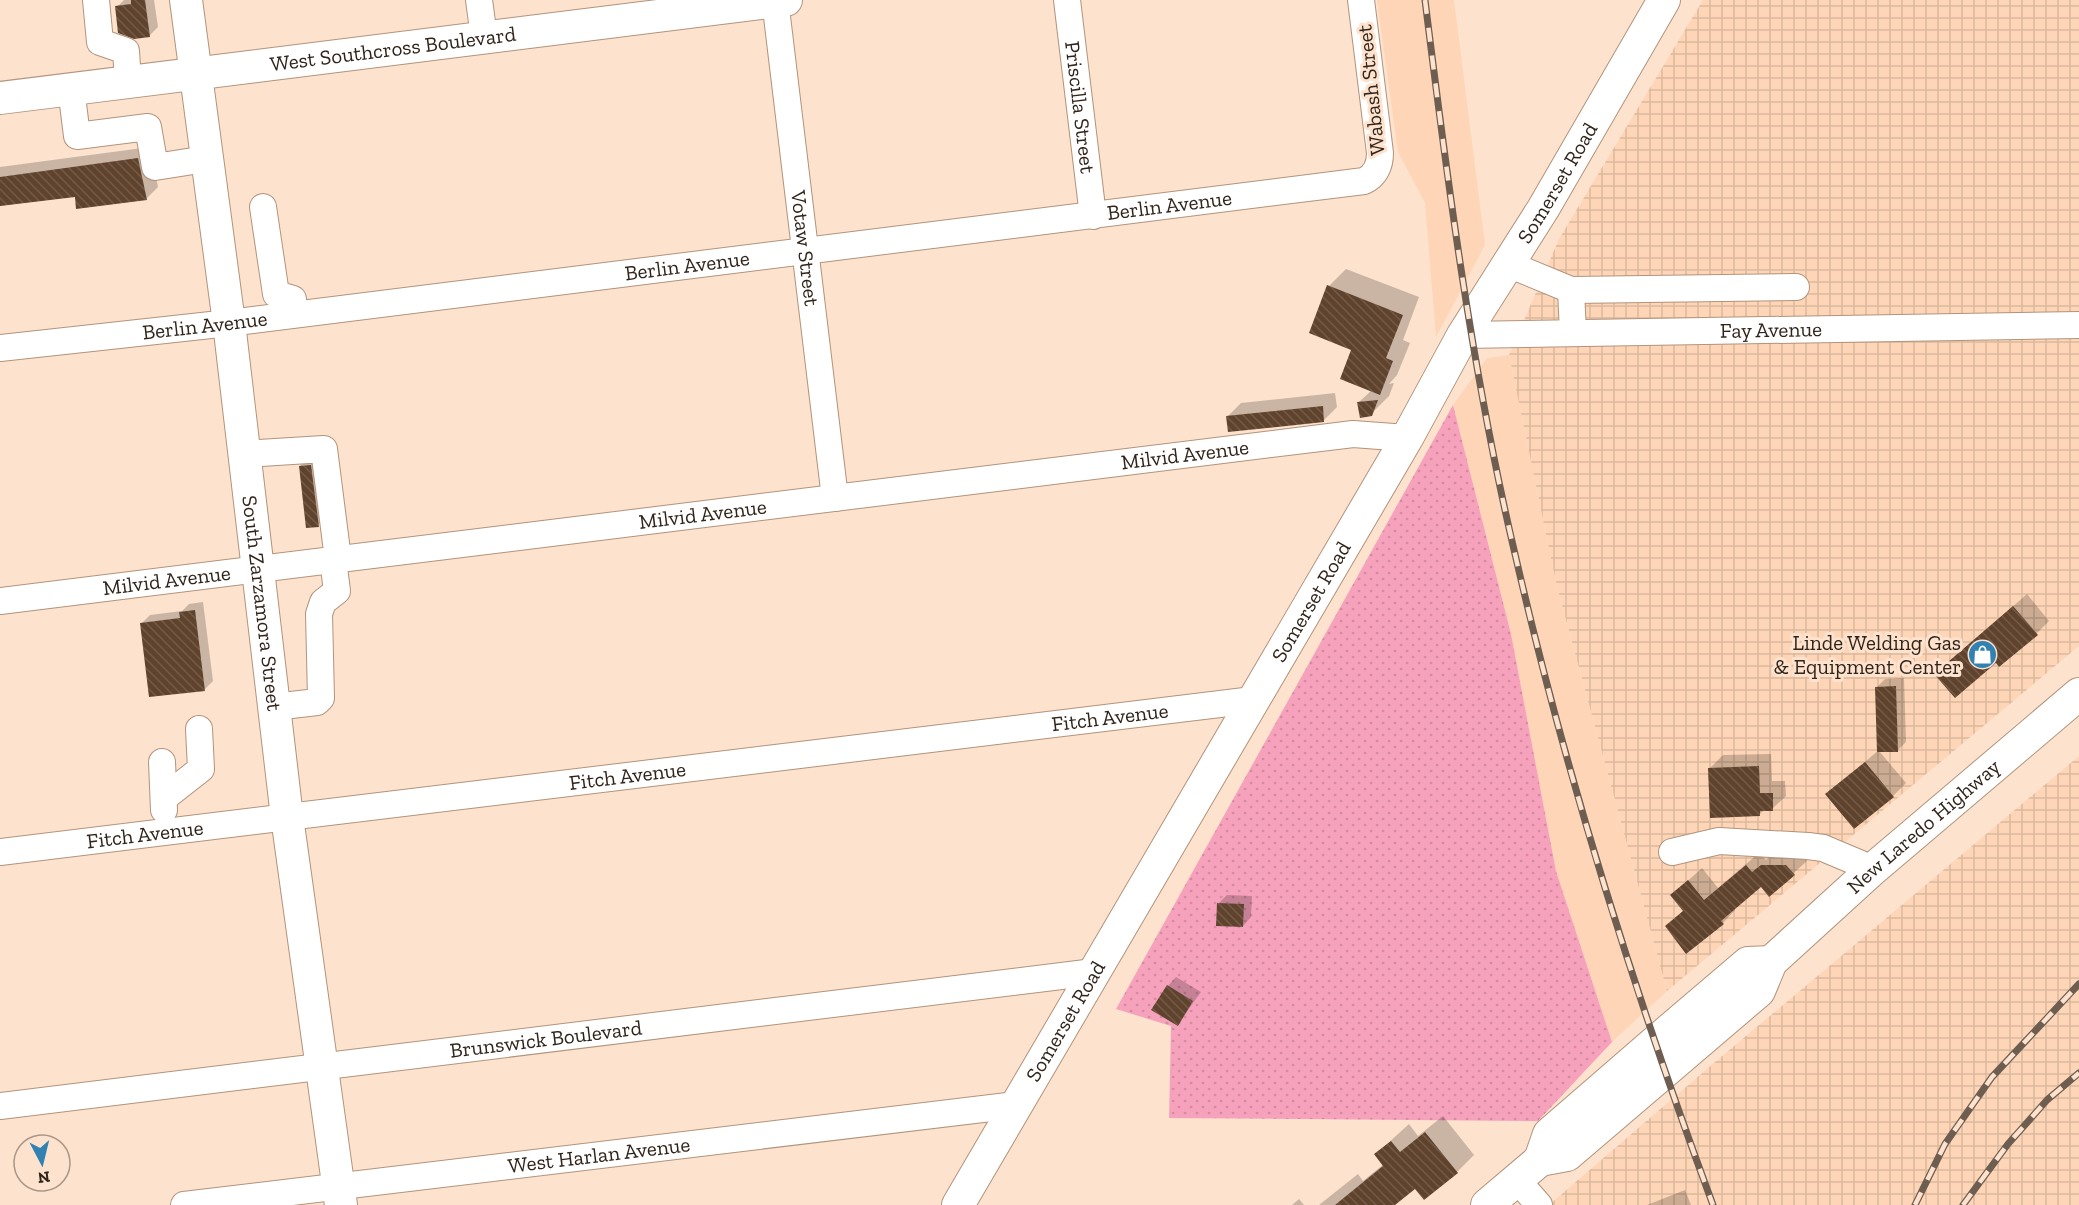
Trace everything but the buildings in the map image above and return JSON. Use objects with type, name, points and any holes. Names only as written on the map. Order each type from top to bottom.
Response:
[{"type":"main road","name":"South Zarzamora Street","points":[[186,0],[229,323],[287,817],[340,1195]]},
{"type":"main road","name":"West Southcross Boulevard","points":[[0,98],[779,0]]},
{"type":"main road","name":"Somerset Road","points":[[958,1205],[1407,438],[1463,335],[1508,264],[1664,0]]},
{"type":"main road","name":"New Laredo Highway","points":[[1487,1205],[1540,1160],[1567,1155],[1759,991],[1771,962],[1873,870],[2079,694]]},
{"type":"street","points":[[96,0],[100,42],[126,51],[128,81]]},
{"type":"street","points":[[479,0],[484,38]]},
{"type":"street","name":"Votaw Street","points":[[779,0],[805,252],[835,498]]},
{"type":"street","name":"Priscilla Street","points":[[1067,0],[1094,216]]},
{"type":"street","name":"Wabash Street","points":[[1361,0],[1380,153],[1380,163],[1371,178]]},
{"type":"street","points":[[71,88],[77,136],[148,127],[155,167],[206,159]]},
{"type":"street","name":"Berlin Avenue","points":[[0,348],[229,323],[805,252],[1364,181],[1371,178]]},
{"type":"street","points":[[263,207],[276,294],[292,299],[294,314]]},
{"type":"street","points":[[1508,264],[1571,290],[1796,287]]},
{"type":"street","points":[[1571,290],[1574,333]]},
{"type":"street","name":"Fay Avenue","points":[[1463,335],[2079,325]]},
{"type":"street","name":"Milvid Avenue","points":[[0,601],[1353,434],[1407,438]]},
{"type":"street","points":[[244,454],[324,449],[327,459],[337,591],[323,602],[319,614],[321,698],[317,702],[274,707]]},
{"type":"street","name":"Fitch Avenue","points":[[0,852],[1253,700]]},
{"type":"street","points":[[164,798],[201,769],[199,729]]},
{"type":"street","points":[[162,762],[165,832]]},
{"type":"street","points":[[1672,852],[1719,841],[1823,848],[1873,870]]},
{"type":"street","name":"Brunswick Boulevard","points":[[0,1106],[1094,972]]},
{"type":"street","name":"West Harlan Avenue","points":[[183,1205],[340,1195],[1016,1105]]},
{"type":"street","points":[[1517,1180],[1539,1205]]},
{"type":"shaded area","points":[[1377,0],[1454,0],[1485,245],[1436,337],[1425,203],[1398,152]]},
{"type":"shaded area","points":[[1703,0],[2079,0],[2079,646],[1667,991],[1557,587],[1509,355],[1559,239]]},
{"type":"shaded area","points":[[1509,355],[1557,587],[1667,991],[1612,1042],[1556,871],[1511,634],[1453,405],[1487,358]]},
{"type":"shaded area","points":[[1453,405],[1511,634],[1556,871],[1612,1042],[1538,1121],[1169,1118],[1171,1026],[1116,1009]]},
{"type":"shaded area","points":[[2079,756],[2079,1205],[1549,1205],[1708,1068]]},
{"type":"railway","points":[[1425,0],[1462,278],[1486,417],[1515,554],[1579,801],[1629,964],[1713,1205]]},
{"type":"railway","points":[[1915,1205],[1945,1144],[1992,1077],[2079,984]]},
{"type":"railway","points":[[1963,1205],[2008,1144],[2047,1100],[2079,1073]]},
{"type":"place","name":"Linde Welding Gas & Equipment Center","points":[[1982,655]]}]
